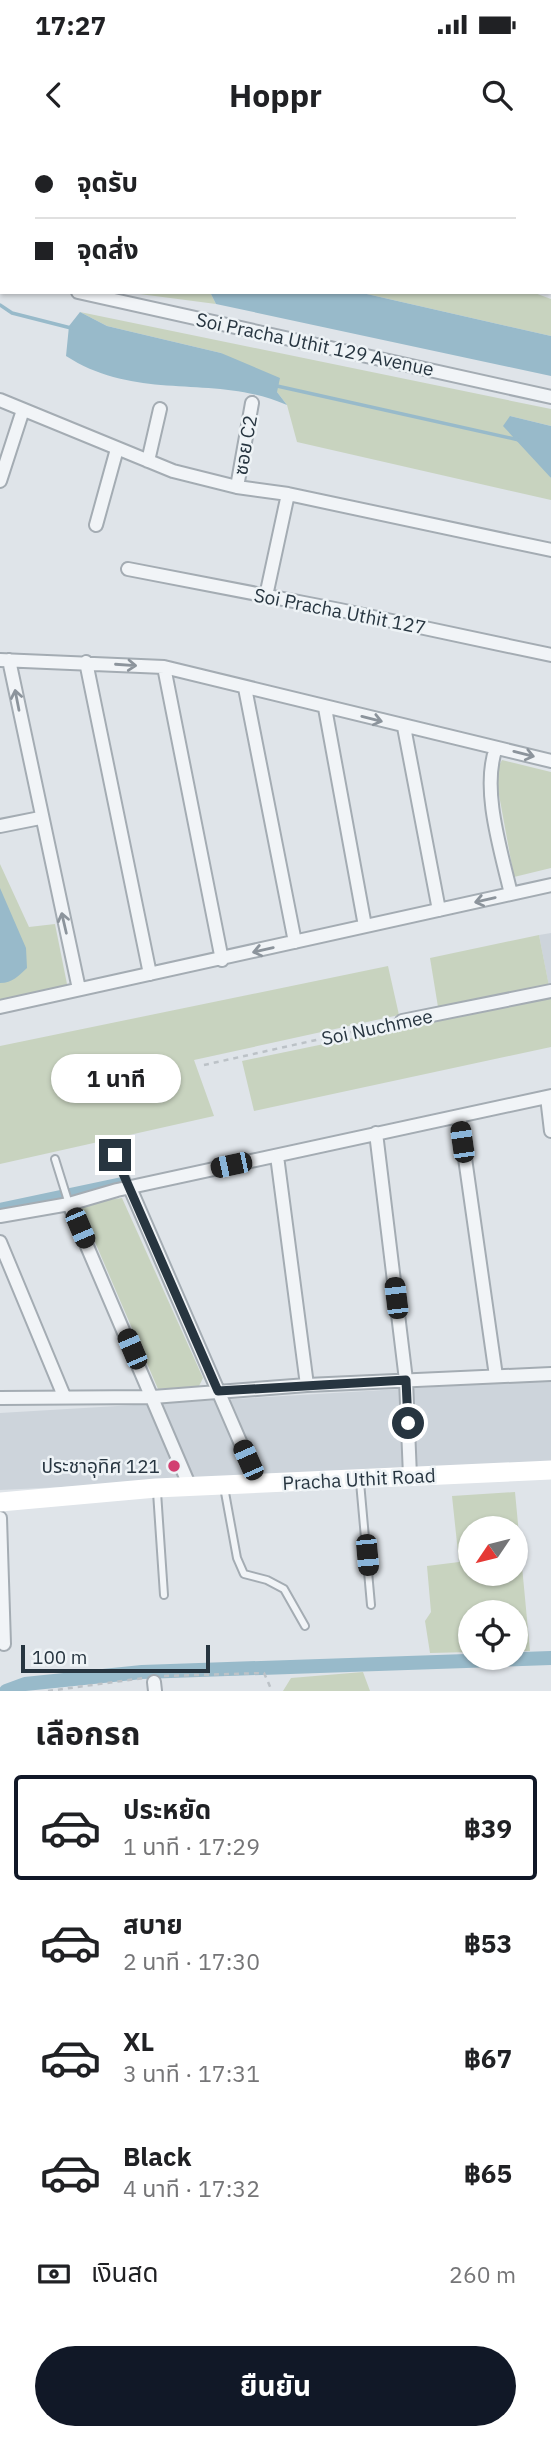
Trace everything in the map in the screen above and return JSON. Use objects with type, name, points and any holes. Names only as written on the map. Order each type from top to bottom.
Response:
[{"type":"main road","name":"Pracha Uthit Road","points":[[0,1502],[156,1488],[551,1470]]},
{"type":"street","name":"Soi Pracha Uthit 129 Avenue","points":[[87,294],[551,397]]},
{"type":"street","points":[[0,400],[190,476],[551,550]]},
{"type":"street","name":"ซอย C2","points":[[237,487],[252,402]]},
{"type":"street","points":[[148,461],[160,409]]},
{"type":"street","points":[[0,481],[23,410]]},
{"type":"street","points":[[96,525],[117,449]]},
{"type":"street","points":[[266,596],[288,494]]},
{"type":"street","name":"Soi Pracha Uthit 127","points":[[128,569],[551,655]]},
{"type":"street","points":[[79,989],[5,660],[164,667],[551,761]]},
{"type":"street","points":[[86,662],[149,974]]},
{"type":"street","points":[[164,667],[222,960]]},
{"type":"street","points":[[245,688],[295,942]]},
{"type":"street","points":[[325,708],[365,926]]},
{"type":"street","points":[[404,727],[439,911]]},
{"type":"street","points":[[496,748],[491,762],[490,788],[511,894]]},
{"type":"street","points":[[0,826],[40,818]]},
{"type":"street","points":[[0,1007],[222,960],[551,885]]},
{"type":"street","name":"Soi Nuchmee","points":[[402,1021],[551,991]]},
{"type":"street","points":[[0,1216],[69,1204],[130,1188],[549,1096],[551,1131]]},
{"type":"street","points":[[459,1115],[496,1376]]},
{"type":"street","points":[[376,1133],[406,1380],[410,1476]]},
{"type":"street","points":[[277,1156],[307,1385]]},
{"type":"street","points":[[130,1188],[258,1483]]},
{"type":"street","points":[[69,1204],[190,1487]]},
{"type":"street","points":[[0,1242],[64,1396]]},
{"type":"street","points":[[0,1398],[153,1397],[307,1385],[551,1374]]},
{"type":"street","points":[[0,1518],[4,1644]]},
{"type":"lane","points":[[115,1155],[130,1188]]},
{"type":"lane","points":[[54,1159],[69,1204]]},
{"type":"lane","points":[[360,1479],[371,1605]]},
{"type":"lane","points":[[224,1485],[237,1558],[244,1574],[267,1580],[284,1589],[304,1626]]},
{"type":"lane","points":[[156,1488],[163,1595]]},
{"type":"path","name":"Soi Nuchmee","points":[[204,1065],[402,1021]]},
{"type":"shaded area","points":[[551,933],[551,997],[539,935]]},
{"type":"shaded area","points":[[551,1380],[551,1463],[0,1490],[0,1413]]},
{"type":"green space","points":[[140,294],[211,294],[216,304]]},
{"type":"green space","points":[[367,294],[537,294],[551,299],[551,336]]},
{"type":"green space","points":[[80,312],[551,409],[551,426],[510,416],[551,478],[551,500],[297,442],[287,405],[277,392],[221,353],[107,326]]},
{"type":"green space","points":[[502,760],[551,772],[551,868],[514,877],[495,773]]},
{"type":"green space","points":[[0,864],[29,927],[55,924],[68,989],[0,1001]]},
{"type":"green space","points":[[539,935],[549,986],[438,1007],[430,958]]},
{"type":"green space","points":[[388,966],[399,1015],[194,1060],[214,1116],[0,1164],[0,1046]]},
{"type":"green space","points":[[551,997],[551,1047],[254,1111],[242,1061]]},
{"type":"green space","points":[[122,1198],[203,1378],[199,1386],[158,1389],[80,1207]]},
{"type":"green space","points":[[515,1492],[517,1516],[458,1516],[458,1553],[452,1496]]},
{"type":"green space","points":[[458,1562],[458,1586],[524,1586],[525,1600],[458,1600],[458,1652],[430,1653],[425,1621],[431,1612],[427,1566]]},
{"type":"green space","points":[[363,1672],[370,1691],[283,1691],[291,1678]]},
{"type":"water","points":[[211,294],[367,294],[551,336],[551,376],[216,304]]},
{"type":"water","points":[[80,312],[107,326],[221,353],[280,378],[277,392],[287,405],[232,390],[149,384],[94,370],[66,356],[69,326]]},
{"type":"water","points":[[510,416],[551,426],[551,478],[503,426]]},
{"type":"water","points":[[0,888],[26,948],[27,968],[5,983],[0,983]]},
{"type":"waterway","points":[[0,305],[12,313],[71,328]]},
{"type":"waterway","points":[[277,386],[519,440]]},
{"type":"waterway","points":[[0,1210],[122,1184]]},
{"type":"waterway","points":[[6,1691],[25,1684],[142,1672],[551,1658]]},
{"type":"place","name":"ประชาอุทิศ 121","points":[[174,1466]]},
{"type":"route","points":[[115,1155],[218,1391],[406,1380],[408,1423]]}]
